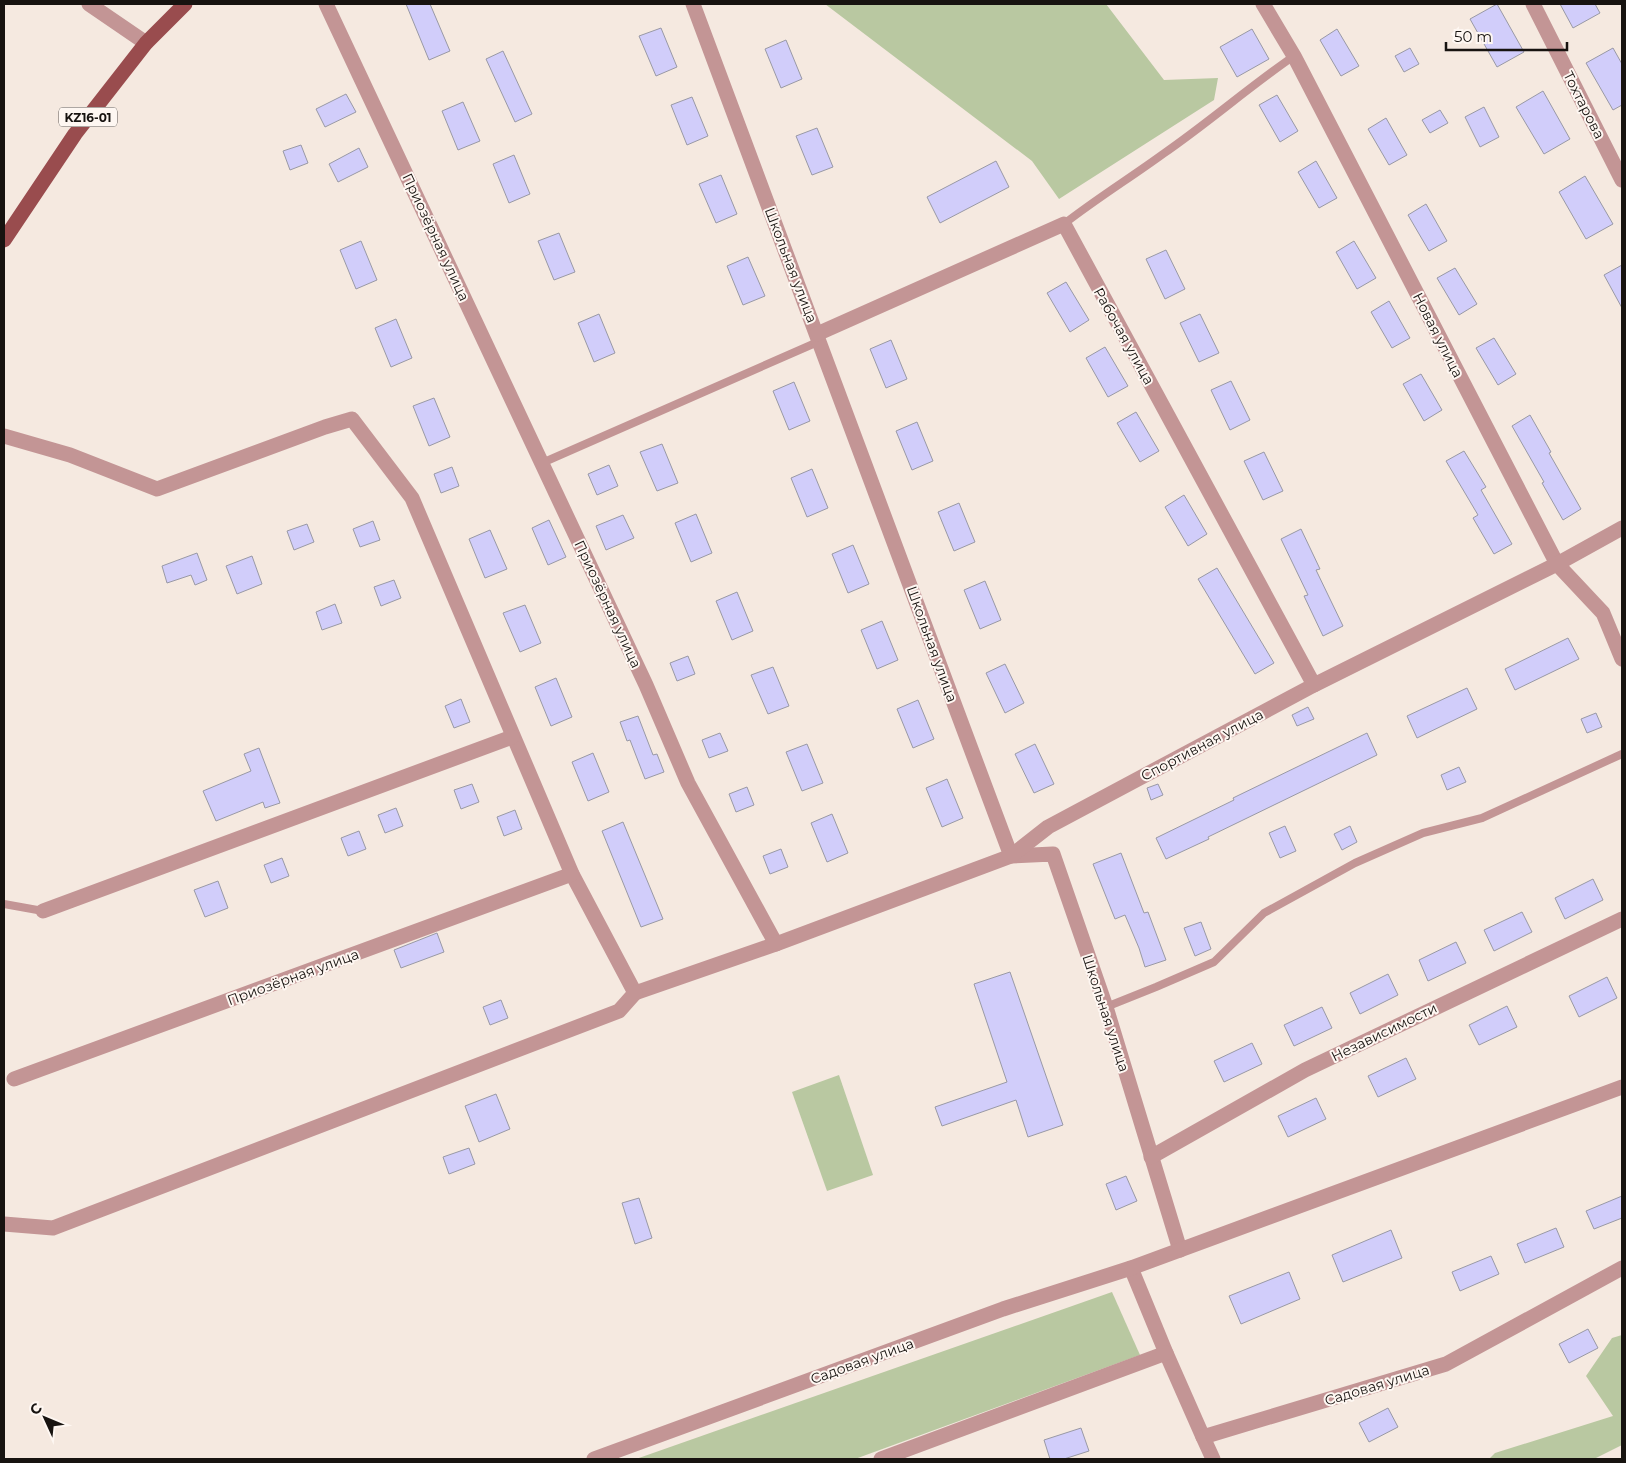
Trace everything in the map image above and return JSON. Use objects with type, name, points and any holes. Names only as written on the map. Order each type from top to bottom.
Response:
[{"type":"main road","name":"KZ16-01","points":[[4,240],[75,134],[146,43],[185,4]]},
{"type":"street","points":[[89,4],[146,43]]},
{"type":"street","name":"Приозёрная улица","points":[[326,4],[646,685],[688,783],[776,944]]},
{"type":"street","name":"Школьная улица","points":[[693,4],[1011,856],[1053,854],[1106,1007],[1180,1250]]},
{"type":"street","name":"Новая улица","points":[[1263,4],[1294,56],[1557,564],[1603,613],[1622,659]]},
{"type":"street","name":"Тохтарова","points":[[1533,4],[1622,180]]},
{"type":"street","points":[[818,338],[1064,224]]},
{"type":"street","name":"Рабочая улица","points":[[1064,224],[1314,685]]},
{"type":"street","points":[[4,436],[70,455],[157,489],[325,426],[352,419],[412,498],[512,737],[572,874],[635,993]]},
{"type":"street","name":"Спортивная улица","points":[[776,944],[1011,856],[1048,827],[1314,685],[1557,564],[1622,528]]},
{"type":"street","points":[[43,911],[512,737]]},
{"type":"street","name":"Приозёрная улица","points":[[14,1079],[572,874]]},
{"type":"street","name":"Независимости","points":[[1151,1157],[1305,1070],[1622,918]]},
{"type":"street","points":[[4,1224],[53,1228],[619,1011],[635,993],[776,944]]},
{"type":"street","name":"Садовая улица","points":[[594,1459],[1003,1309],[1131,1268],[1622,1087]]},
{"type":"street","points":[[1131,1268],[1166,1354],[1213,1459]]},
{"type":"street","name":"Садовая улица","points":[[1203,1438],[1446,1364],[1622,1268]]},
{"type":"street","points":[[881,1459],[1166,1354]]},
{"type":"lane","points":[[1064,224],[1164,154],[1254,84],[1294,56]]},
{"type":"lane","points":[[542,463],[818,338]]},
{"type":"lane","points":[[1106,1007],[1156,988],[1214,962],[1264,913],[1355,863],[1423,834],[1482,818],[1622,754]]},
{"type":"lane","points":[[4,904],[43,911]]},
{"type":"green space","points":[[825,4],[1106,4],[1164,80],[1218,78],[1214,100],[1059,199],[1032,161]]},
{"type":"green space","points":[[839,1075],[873,1175],[827,1191],[792,1092]]},
{"type":"green space","points":[[1112,1292],[1140,1355],[855,1459],[636,1459]]},
{"type":"green space","points":[[1622,1335],[1622,1445],[1594,1459],[1489,1459],[1495,1453],[1613,1416],[1586,1376],[1612,1338]]},
{"type":"building","points":[[406,4],[430,4],[450,51],[429,60]]},
{"type":"building","points":[[1497,4],[1524,52],[1497,67],[1470,19]]},
{"type":"building","points":[[1560,4],[1595,4],[1600,13],[1573,28]]},
{"type":"building","points":[[661,28],[677,67],[656,76],[639,36]]},
{"type":"building","points":[[1252,29],[1269,59],[1237,77],[1220,47]]},
{"type":"building","points":[[1337,29],[1359,66],[1341,76],[1320,40]]},
{"type":"building","points":[[786,40],[802,79],[781,88],[765,49]]},
{"type":"building","points":[[1410,48],[1419,64],[1404,72],[1395,56]]},
{"type":"building","points":[[1613,48],[1622,64],[1622,105],[1613,110],[1586,63]]},
{"type":"building","points":[[503,51],[532,114],[515,122],[486,59]]},
{"type":"building","points":[[1543,91],[1570,139],[1544,154],[1516,107]]},
{"type":"building","points":[[346,94],[356,112],[325,127],[316,109]]},
{"type":"building","points":[[1277,95],[1298,131],[1280,142],[1259,105]]},
{"type":"building","points":[[692,97],[708,136],[687,145],[671,105]]},
{"type":"building","points":[[463,102],[480,141],[458,150],[442,111]]},
{"type":"building","points":[[1484,107],[1499,137],[1480,147],[1465,117]]},
{"type":"building","points":[[1440,110],[1448,123],[1430,133],[1422,120]]},
{"type":"building","points":[[1386,118],[1407,155],[1389,165],[1368,129]]},
{"type":"building","points":[[817,128],[833,167],[812,175],[796,136]]},
{"type":"building","points":[[301,145],[308,163],[290,170],[283,151]]},
{"type":"building","points":[[359,148],[368,167],[338,182],[329,164]]},
{"type":"building","points":[[514,155],[530,194],[509,203],[493,164]]},
{"type":"building","points":[[996,161],[1009,187],[940,223],[927,197]]},
{"type":"building","points":[[1316,161],[1337,198],[1319,208],[1298,172]]},
{"type":"building","points":[[721,175],[737,214],[716,223],[699,184]]},
{"type":"building","points":[[1585,176],[1613,224],[1586,239],[1559,192]]},
{"type":"building","points":[[1426,204],[1447,241],[1429,251],[1408,215]]},
{"type":"building","points":[[559,233],[575,272],[554,280],[538,241]]},
{"type":"building","points":[[361,241],[377,280],[356,289],[340,250]]},
{"type":"building","points":[[1354,241],[1376,278],[1357,289],[1336,252]]},
{"type":"building","points":[[1166,250],[1185,289],[1165,299],[1146,259]]},
{"type":"building","points":[[748,257],[765,296],[743,305],[727,266]]},
{"type":"building","points":[[1622,265],[1622,308],[1604,275]]},
{"type":"building","points":[[1455,268],[1477,304],[1459,315],[1437,278]]},
{"type":"building","points":[[1066,282],[1089,320],[1070,332],[1047,293]]},
{"type":"building","points":[[1389,301],[1410,338],[1392,348],[1371,312]]},
{"type":"building","points":[[599,314],[615,353],[594,362],[578,323]]},
{"type":"building","points":[[1200,314],[1219,353],[1199,362],[1180,323]]},
{"type":"building","points":[[396,319],[412,358],[391,367],[375,328]]},
{"type":"building","points":[[1494,338],[1516,374],[1498,385],[1476,348]]},
{"type":"building","points":[[891,340],[907,379],[886,388],[870,349]]},
{"type":"building","points":[[1105,347],[1128,386],[1108,397],[1086,358]]},
{"type":"building","points":[[1421,374],[1442,410],[1424,421],[1403,384]]},
{"type":"building","points":[[1231,381],[1250,420],[1230,430],[1211,390]]},
{"type":"building","points":[[794,382],[810,421],[789,430],[773,391]]},
{"type":"building","points":[[434,398],[450,437],[429,446],[413,406]]},
{"type":"building","points":[[1136,412],[1159,451],[1140,462],[1117,423]]},
{"type":"building","points":[[1530,415],[1581,509],[1563,520],[1512,426]]},
{"type":"building","points":[[917,422],[933,461],[912,470],[896,431]]},
{"type":"building","points":[[662,444],[678,483],[657,491],[640,452]]},
{"type":"building","points":[[1464,451],[1486,487],[1481,490],[1512,544],[1494,554],[1473,518],[1478,515],[1446,461]]},
{"type":"building","points":[[1264,452],[1283,491],[1263,500],[1244,461]]},
{"type":"building","points":[[609,465],[618,486],[597,495],[588,474]]},
{"type":"building","points":[[452,467],[459,486],[441,493],[434,474]]},
{"type":"building","points":[[812,469],[828,508],[807,517],[791,478]]},
{"type":"building","points":[[1184,495],[1207,534],[1188,546],[1165,507]]},
{"type":"building","points":[[959,503],[975,542],[954,551],[938,512]]},
{"type":"building","points":[[696,514],[712,553],[691,562],[675,523]]},
{"type":"building","points":[[623,515],[634,538],[606,550],[596,526]]},
{"type":"building","points":[[549,520],[566,557],[548,565],[532,528]]},
{"type":"building","points":[[373,521],[380,540],[360,547],[353,529]]},
{"type":"building","points":[[307,524],[314,542],[294,550],[287,531]]},
{"type":"building","points":[[1301,529],[1320,569],[1316,570],[1343,626],[1323,636],[1304,596],[1308,595],[1281,539]]},
{"type":"building","points":[[490,530],[507,569],[485,578],[469,539]]},
{"type":"building","points":[[853,545],[869,584],[848,593],[832,554]]},
{"type":"building","points":[[197,553],[207,580],[195,585],[191,575],[167,583],[162,566]]},
{"type":"building","points":[[252,556],[262,584],[237,594],[226,566]]},
{"type":"building","points":[[1217,568],[1274,663],[1255,674],[1198,579]]},
{"type":"building","points":[[394,580],[401,598],[381,606],[374,587]]},
{"type":"building","points":[[985,581],[1001,620],[980,629],[964,590]]},
{"type":"building","points":[[737,592],[753,631],[732,640],[716,601]]},
{"type":"building","points":[[335,604],[342,623],[322,630],[316,612]]},
{"type":"building","points":[[525,605],[541,643],[520,652],[503,613]]},
{"type":"building","points":[[882,621],[898,660],[877,669],[861,630]]},
{"type":"building","points":[[1568,638],[1579,659],[1515,690],[1505,669]]},
{"type":"building","points":[[688,656],[695,674],[677,681],[670,663]]},
{"type":"building","points":[[1005,664],[1024,703],[1005,713],[986,673]]},
{"type":"building","points":[[773,667],[789,706],[768,714],[751,675]]},
{"type":"building","points":[[556,678],[572,717],[551,726],[535,687]]},
{"type":"building","points":[[1467,688],[1477,709],[1417,738],[1407,716]]},
{"type":"building","points":[[461,699],[470,722],[454,728],[445,706]]},
{"type":"building","points":[[918,700],[934,739],[913,748],[897,709]]},
{"type":"building","points":[[1308,707],[1314,719],[1297,726],[1292,715]]},
{"type":"building","points":[[1596,713],[1602,727],[1587,733],[1581,719]]},
{"type":"building","points":[[638,716],[653,755],[657,754],[664,772],[645,779],[630,740],[627,741],[620,722]]},
{"type":"building","points":[[720,733],[728,751],[709,758],[702,740]]},
{"type":"building","points":[[1367,733],[1377,755],[1166,859],[1156,838],[1234,800],[1233,798]]},
{"type":"building","points":[[807,744],[823,783],[802,791],[786,752]]},
{"type":"building","points":[[1035,744],[1054,784],[1034,793],[1015,754]]},
{"type":"building","points":[[259,748],[280,803],[265,808],[263,802],[216,821],[203,791],[251,771],[244,754]]},
{"type":"building","points":[[593,753],[609,792],[588,801],[572,762]]},
{"type":"building","points":[[1459,767],[1466,782],[1447,790],[1441,775]]},
{"type":"building","points":[[947,779],[963,818],[942,827],[926,788]]},
{"type":"building","points":[[472,784],[479,802],[461,809],[454,790]]},
{"type":"building","points":[[1158,784],[1163,795],[1151,800],[1147,788]]},
{"type":"building","points":[[747,787],[754,805],[736,812],[729,794]]},
{"type":"building","points":[[396,808],[403,826],[385,833],[378,815]]},
{"type":"building","points":[[515,810],[522,829],[504,836],[497,817]]},
{"type":"building","points":[[832,814],[848,853],[827,862],[811,823]]},
{"type":"building","points":[[623,822],[663,919],[641,927],[602,831]]},
{"type":"building","points":[[1285,826],[1296,851],[1280,858],[1269,833]]},
{"type":"building","points":[[1350,826],[1357,842],[1342,850],[1334,834]]},
{"type":"building","points":[[359,831],[366,849],[348,856],[341,838]]},
{"type":"building","points":[[781,849],[788,867],[770,874],[763,856]]},
{"type":"building","points":[[1121,853],[1144,913],[1148,912],[1166,960],[1145,967],[1125,915],[1115,919],[1093,864]]},
{"type":"building","points":[[282,858],[289,876],[271,883],[264,865]]},
{"type":"building","points":[[1593,879],[1603,900],[1565,919],[1555,898]]},
{"type":"building","points":[[218,881],[228,908],[205,917],[194,890]]},
{"type":"building","points":[[1522,912],[1532,932],[1494,951],[1484,930]]},
{"type":"building","points":[[1201,922],[1211,949],[1195,956],[1184,928]]},
{"type":"building","points":[[437,933],[444,952],[401,968],[394,950]]},
{"type":"building","points":[[1456,942],[1466,963],[1428,981],[1419,960]]},
{"type":"building","points":[[1010,972],[1063,1125],[1028,1137],[1016,1100],[942,1126],[935,1107],[1007,1082],[974,984]]},
{"type":"building","points":[[1388,974],[1398,995],[1360,1014],[1350,993]]},
{"type":"building","points":[[1607,977],[1617,998],[1579,1017],[1569,996]]},
{"type":"building","points":[[501,1000],[508,1018],[490,1025],[483,1007]]},
{"type":"building","points":[[1507,1006],[1517,1027],[1479,1045],[1469,1025]]},
{"type":"building","points":[[1322,1007],[1332,1028],[1294,1046],[1284,1025]]},
{"type":"building","points":[[1252,1043],[1262,1064],[1224,1082],[1214,1061]]},
{"type":"building","points":[[1406,1058],[1416,1079],[1378,1097],[1368,1076]]},
{"type":"building","points":[[496,1094],[510,1129],[479,1142],[465,1106]]},
{"type":"building","points":[[1316,1098],[1326,1119],[1288,1137],[1278,1116]]},
{"type":"building","points":[[469,1148],[475,1164],[449,1174],[443,1157]]},
{"type":"building","points":[[1126,1176],[1137,1201],[1116,1210],[1106,1184]]},
{"type":"building","points":[[1622,1196],[1622,1218],[1594,1229],[1586,1211]]},
{"type":"building","points":[[639,1198],[652,1238],[635,1244],[622,1203]]},
{"type":"building","points":[[1556,1228],[1564,1247],[1525,1263],[1517,1244]]},
{"type":"building","points":[[1391,1230],[1402,1258],[1343,1282],[1332,1255]]},
{"type":"building","points":[[1491,1256],[1499,1274],[1460,1291],[1452,1272]]},
{"type":"building","points":[[1289,1272],[1300,1299],[1241,1324],[1229,1296]]},
{"type":"building","points":[[1588,1329],[1598,1348],[1569,1363],[1559,1344]]},
{"type":"building","points":[[1388,1408],[1398,1427],[1369,1442],[1359,1423]]},
{"type":"building","points":[[1081,1428],[1089,1451],[1064,1459],[1050,1459],[1044,1440]]}]
